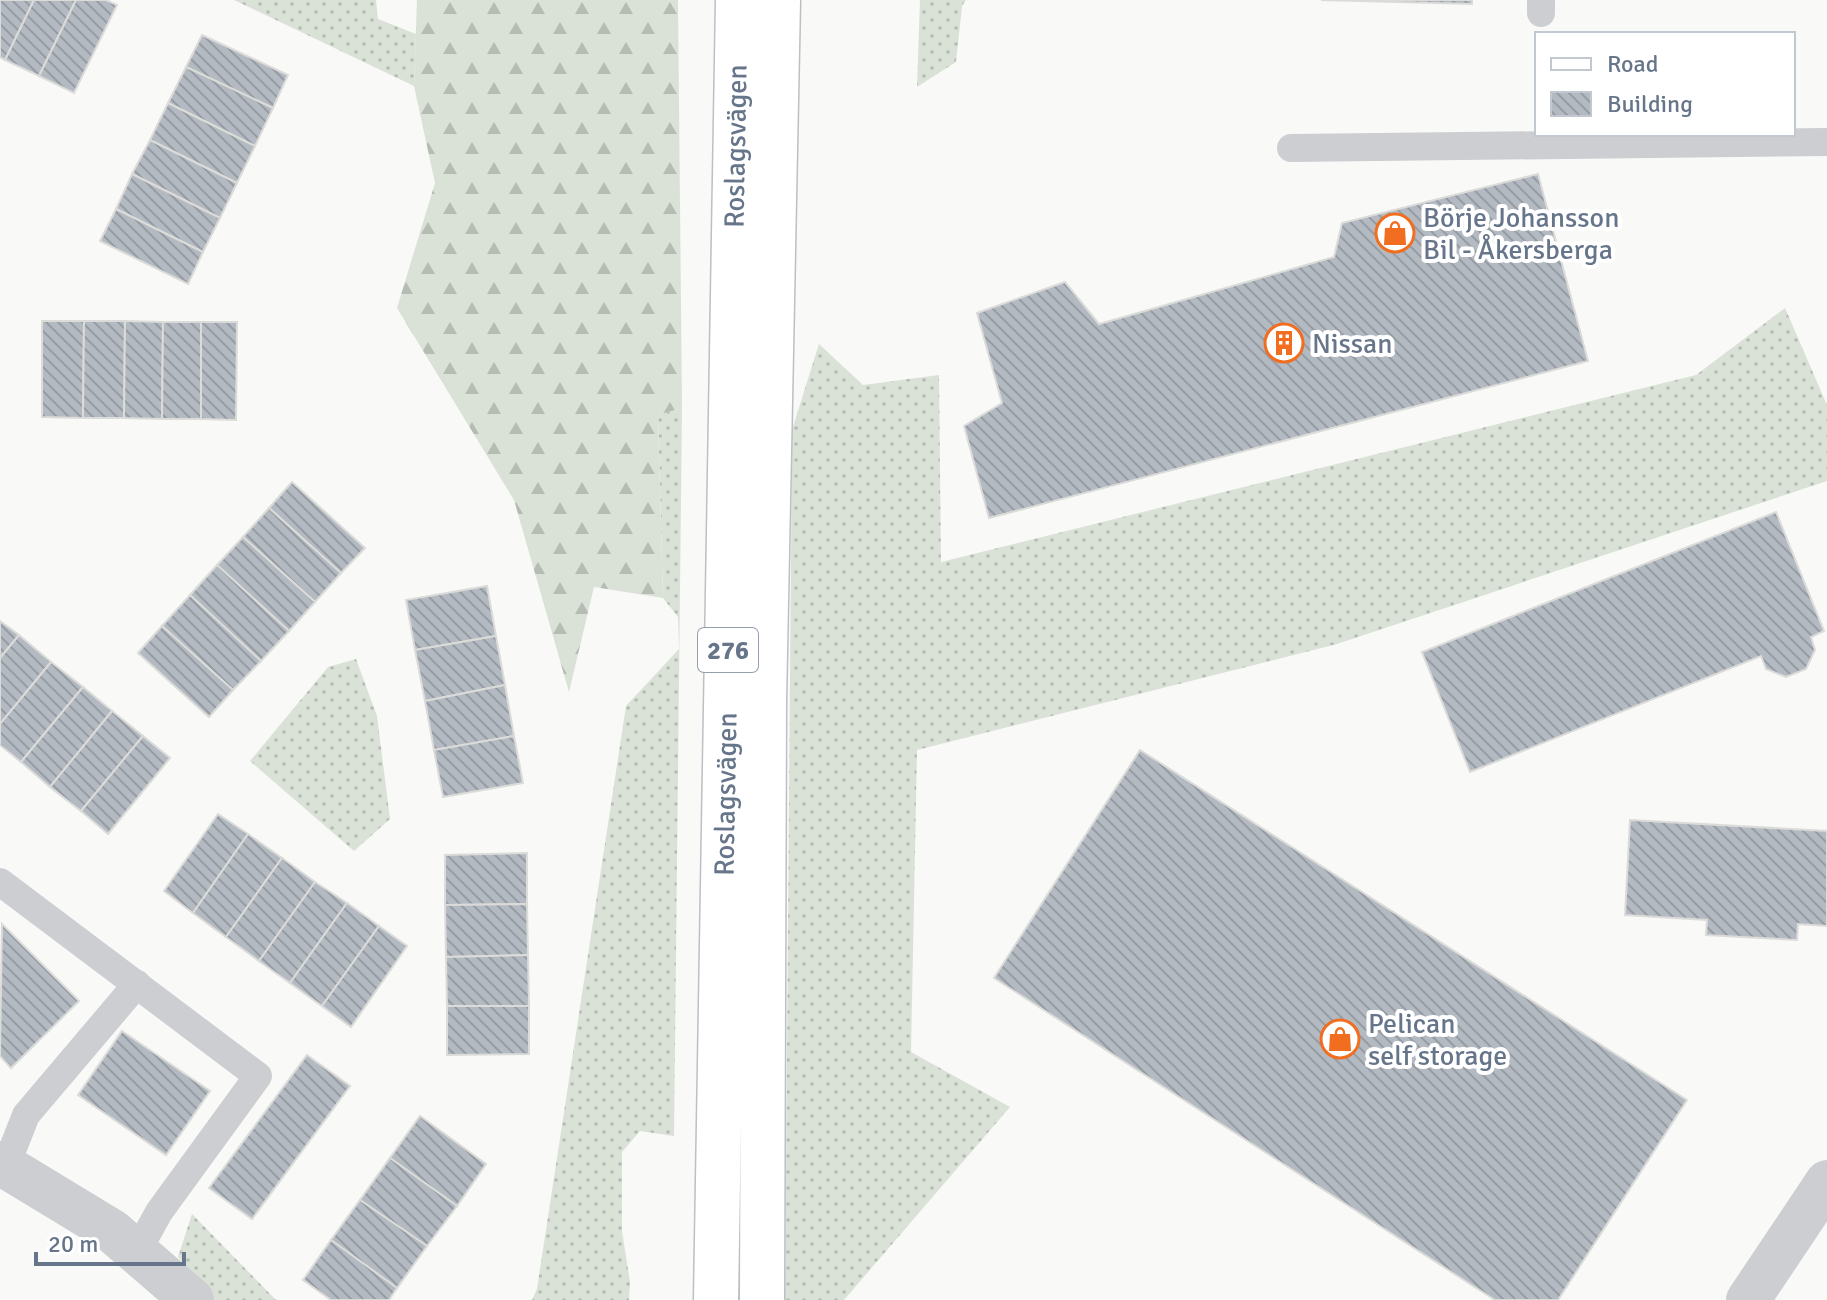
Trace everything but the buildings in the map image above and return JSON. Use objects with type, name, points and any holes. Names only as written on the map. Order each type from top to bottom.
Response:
[{"type":"main road","name":"Roslagsvägen","points":[[716,1300],[738,0]]},
{"type":"main road","name":"Roslagsvägen","points":[[762,1300],[764,702],[778,0]]},
{"type":"street","points":[[3,1165],[112,1231],[192,1300]]},
{"type":"street","points":[[1748,1300],[1827,1182]]},
{"type":"lane","points":[[1291,148],[1827,142]]},
{"type":"lane","points":[[0,882],[258,1076],[159,1212],[137,1252]]},
{"type":"lane","points":[[3,1165],[26,1115],[137,984]]},
{"type":"green space","points":[[234,0],[376,0],[378,19],[416,34],[414,86]]},
{"type":"green space","points":[[417,0],[678,0],[682,408],[658,415],[663,598],[594,587],[569,692],[514,500],[397,308],[435,183],[414,86]]},
{"type":"green space","points":[[920,0],[966,0],[962,6],[956,62],[917,87]]},
{"type":"green space","points":[[1785,308],[1827,405],[1827,481],[1337,644],[917,750],[911,1052],[1010,1107],[844,1300],[785,1300],[792,430],[819,344],[863,385],[939,375],[941,562],[1696,375]]},
{"type":"green space","points":[[682,408],[674,1136],[640,1131],[622,1152],[622,1231],[630,1282],[629,1300],[532,1300],[537,1289],[626,706],[679,649],[678,617],[663,598],[658,415]]},
{"type":"green space","points":[[356,659],[377,716],[390,819],[354,851],[250,761],[328,667]]},
{"type":"green space","points":[[192,1214],[276,1300],[215,1300],[178,1257]]},
{"type":"place","name":"Börje Johansson Bil - Åkersberga","points":[[1395,233]]},
{"type":"place","name":"Nissan","points":[[1284,343]]},
{"type":"place","name":"Pelican self storage","points":[[1340,1039]]}]
